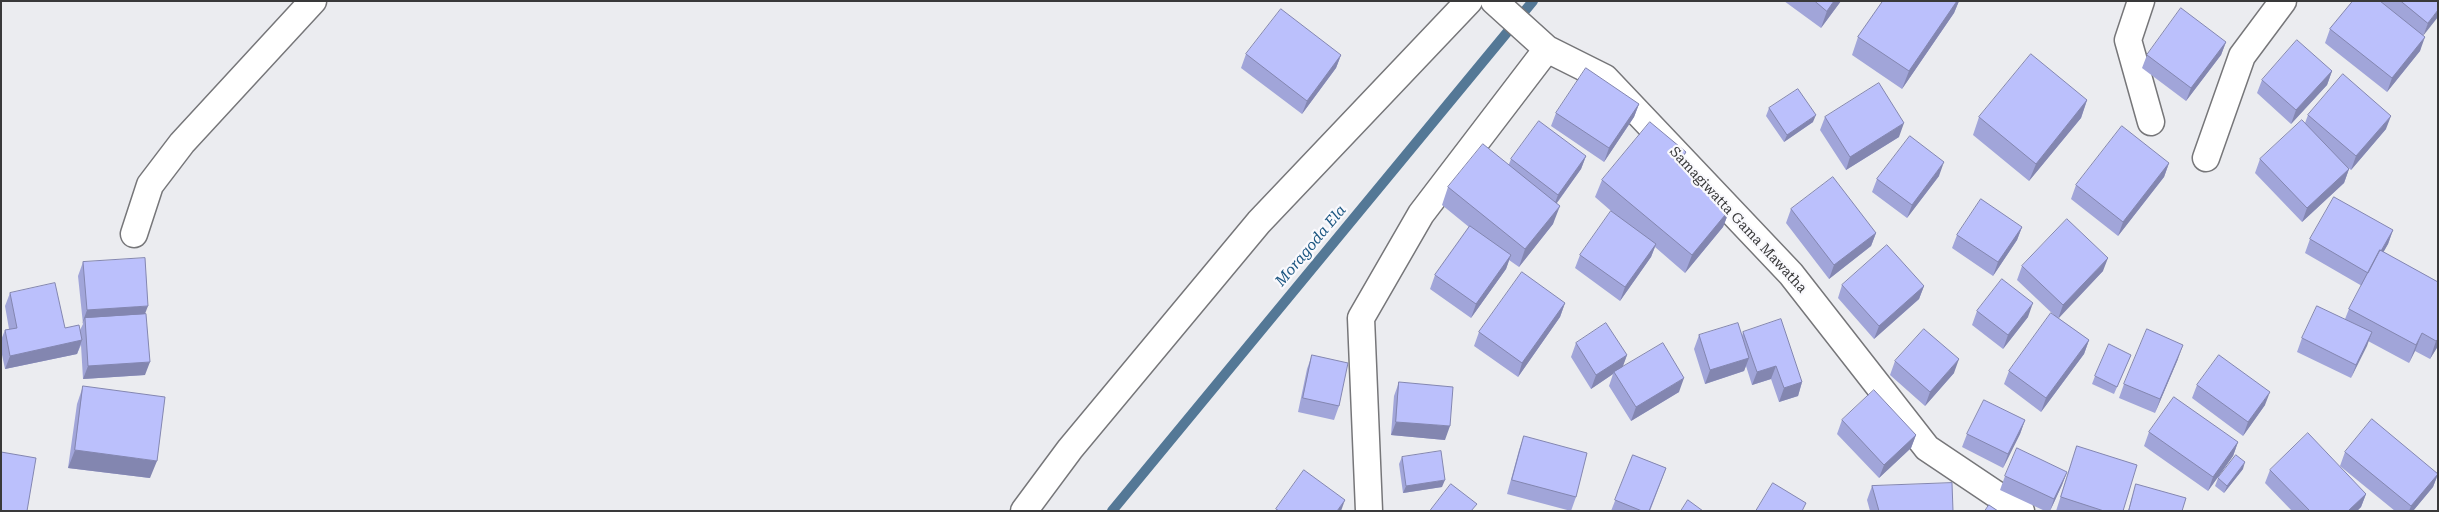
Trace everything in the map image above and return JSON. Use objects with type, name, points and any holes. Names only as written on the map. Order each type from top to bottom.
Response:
[{"type":"street","points":[[134,234],[150,185],[182,143],[313,1]]},
{"type":"street","points":[[1024,511],[1070,449],[1259,222],[1469,1]]},
{"type":"street","name":"Samagiwatta Gama Mawatha","points":[[1494,1],[1547,49],[1605,78],[1791,274],[1927,448],[2022,511]]},
{"type":"street","points":[[2140,1],[2128,40],[2151,122]]},
{"type":"street","points":[[2206,158],[2242,56],[2283,1]]},
{"type":"street","points":[[1369,511],[1361,318],[1421,214],[1547,49]]},
{"type":"building","points":[[1815,1],[1834,1],[1827,11]]},
{"type":"building","points":[[1883,1],[1957,1],[1909,71],[1858,37]]},
{"type":"building","points":[[2353,1],[2380,1],[2425,37],[2392,78],[2330,29]]},
{"type":"building","points":[[2401,1],[2438,1],[2438,10],[2428,23]]},
{"type":"building","points":[[2181,8],[2226,42],[2191,88],[2147,55]]},
{"type":"building","points":[[1281,9],[1341,55],[1307,101],[1246,54]]},
{"type":"building","points":[[2297,40],[2332,71],[2296,110],[2262,80]]},
{"type":"building","points":[[2031,54],[2087,100],[2036,164],[1979,117]]},
{"type":"building","points":[[1586,68],[1639,104],[1609,148],[1556,113]]},
{"type":"building","points":[[2343,74],[2391,116],[2356,156],[2308,115]]},
{"type":"building","points":[[1879,83],[1904,123],[1850,157],[1825,117]]},
{"type":"building","points":[[1798,89],[1816,115],[1787,135],[1769,108]]},
{"type":"building","points":[[2302,120],[2349,169],[2307,208],[2260,159]]},
{"type":"building","points":[[1539,121],[1586,156],[1558,195],[1511,159]]},
{"type":"building","points":[[1650,122],[1686,152],[1677,164],[1730,209],[1692,255],[1602,180]]},
{"type":"building","points":[[2122,126],[2169,163],[2123,222],[2076,185]]},
{"type":"building","points":[[1910,136],[1944,162],[1912,205],[1877,179]]},
{"type":"building","points":[[1483,144],[1560,206],[1525,249],[1448,187]]},
{"type":"building","points":[[1833,177],[1876,233],[1834,265],[1791,209]]},
{"type":"building","points":[[2334,197],[2393,230],[2368,273],[2310,239]]},
{"type":"building","points":[[1981,199],[2022,227],[1998,262],[1957,235]]},
{"type":"building","points":[[1611,211],[1656,244],[1625,287],[1580,255]]},
{"type":"building","points":[[2067,219],[2108,258],[2063,305],[2022,266]]},
{"type":"building","points":[[1470,226],[1511,255],[1476,304],[1435,275]]},
{"type":"building","points":[[1887,245],[1924,286],[1879,326],[1842,285]]},
{"type":"building","points":[[2380,250],[2438,282],[2438,339],[2436,341],[2422,333],[2416,345],[2349,309]]},
{"type":"building","points":[[145,258],[148,306],[87,310],[83,262]]},
{"type":"building","points":[[1522,272],[1565,303],[1522,363],[1479,332]]},
{"type":"building","points":[[2002,279],[2033,303],[2008,335],[1977,311]]},
{"type":"building","points":[[55,283],[65,328],[79,325],[82,340],[10,356],[5,330],[17,328],[10,293]]},
{"type":"building","points":[[2317,306],[2372,332],[2356,365],[2302,338]]},
{"type":"building","points":[[2051,313],[2089,340],[2046,398],[2009,371]]},
{"type":"building","points":[[146,314],[150,362],[88,366],[85,318]]},
{"type":"building","points":[[1781,319],[1802,382],[1784,388],[1776,366],[1757,372],[1743,332]]},
{"type":"building","points":[[1606,323],[1627,355],[1596,375],[1576,343]]},
{"type":"building","points":[[1738,323],[1749,358],[1710,370],[1699,335]]},
{"type":"building","points":[[1924,329],[1959,359],[1930,392],[1895,361]]},
{"type":"building","points":[[2147,329],[2183,345],[2160,399],[2124,384]]},
{"type":"building","points":[[1663,343],[1684,378],[1636,407],[1614,372]]},
{"type":"building","points":[[2109,344],[2131,355],[2117,387],[2095,376]]},
{"type":"building","points":[[1312,355],[1348,363],[1339,406],[1303,398]]},
{"type":"building","points":[[2219,355],[2270,392],[2248,422],[2197,385]]},
{"type":"building","points":[[1399,382],[1453,387],[1450,426],[1396,422]]},
{"type":"building","points":[[83,386],[165,397],[157,461],[75,450]]},
{"type":"building","points":[[1874,390],[1916,435],[1884,465],[1842,420]]},
{"type":"building","points":[[2174,397],[2238,442],[2213,477],[2149,432]]},
{"type":"building","points":[[1984,400],[2025,420],[2008,454],[1967,434]]},
{"type":"building","points":[[2372,419],[2438,474],[2411,506],[2345,452]]},
{"type":"building","points":[[2308,433],[2366,494],[2348,511],[2310,511],[2270,470]]},
{"type":"building","points":[[1524,436],[1587,453],[1576,497],[1512,480]]},
{"type":"building","points":[[2077,446],[2137,465],[2123,511],[2104,511],[2061,497]]},
{"type":"building","points":[[2017,448],[2067,472],[2054,499],[2005,476]]},
{"type":"building","points":[[1441,451],[1445,480],[1406,486],[1402,457]]},
{"type":"building","points":[[1,452],[36,458],[27,511],[1,511]]},
{"type":"building","points":[[1633,455],[1666,468],[1649,511],[1642,511],[1615,500]]},
{"type":"building","points":[[2236,455],[2245,462],[2227,486],[2218,478]]},
{"type":"building","points":[[1304,470],[1345,500],[1337,511],[1279,511],[1276,509]]},
{"type":"building","points":[[1773,483],[1806,503],[1802,511],[1756,511]]},
{"type":"building","points":[[1952,483],[1953,511],[1879,511],[1872,486]]},
{"type":"building","points":[[1451,484],[1477,504],[1471,511],[1430,511]]},
{"type":"building","points":[[2136,484],[2186,498],[2182,511],[2129,511]]},
{"type":"building","points":[[1688,500],[1703,511],[1681,511]]},
{"type":"building","points":[[1989,505],[1998,511],[1985,511]]},
{"type":"waterway","name":"Moragoda Ela","points":[[1112,511],[1533,1]]}]
